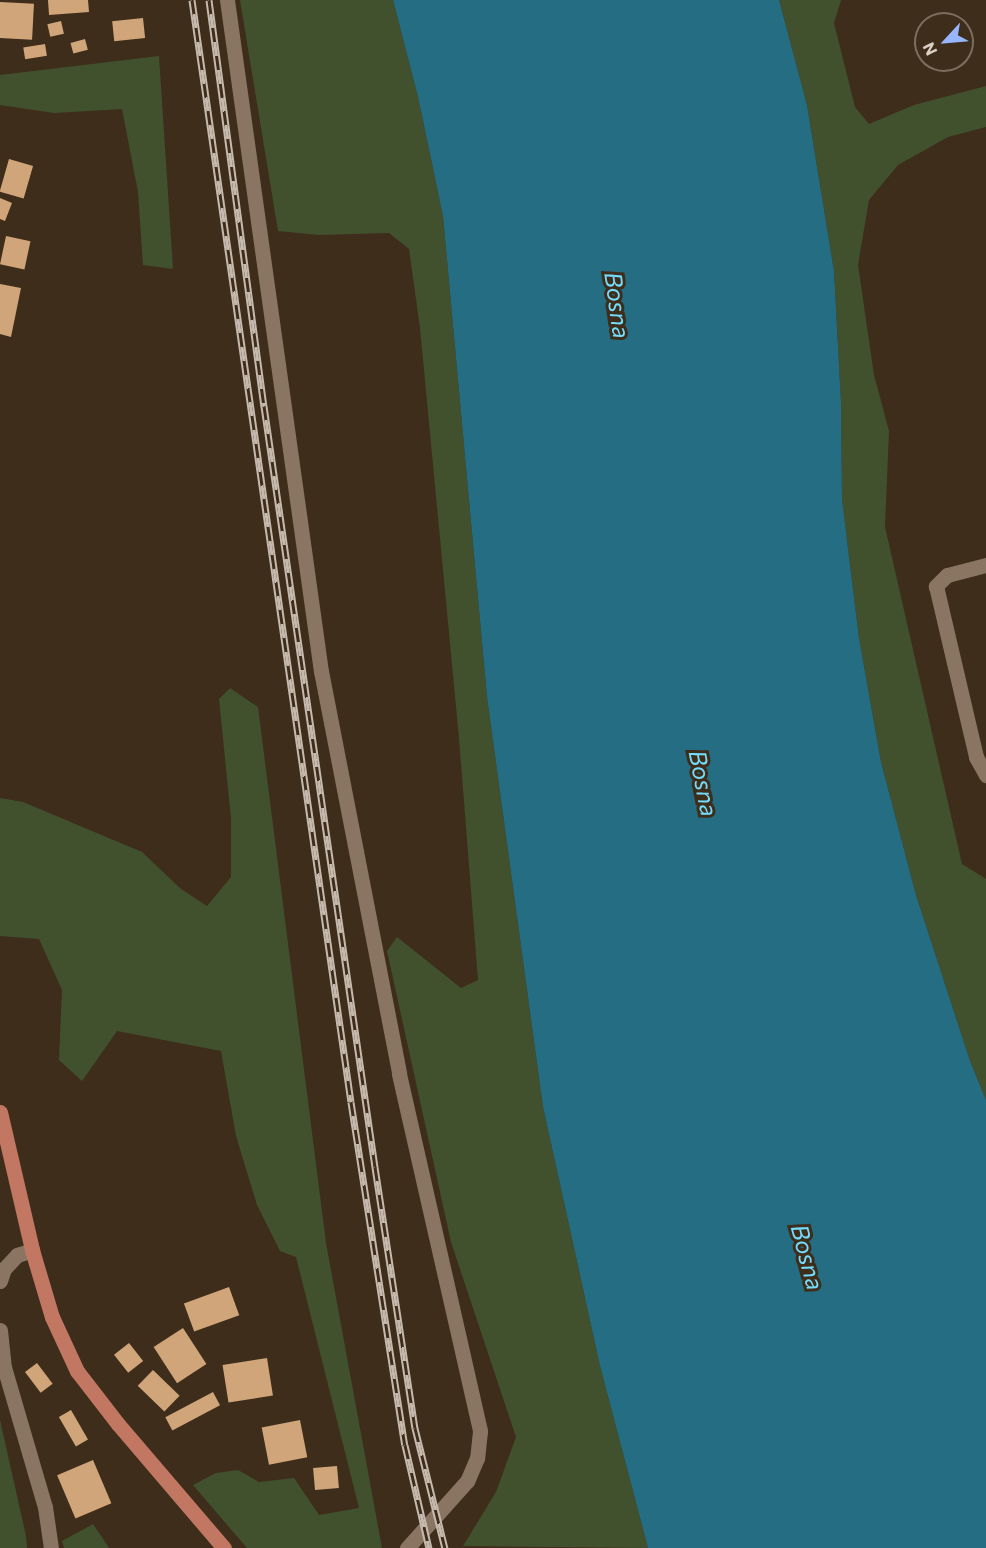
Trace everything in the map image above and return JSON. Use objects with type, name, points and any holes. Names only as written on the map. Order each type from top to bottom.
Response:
[{"type":"main road","points":[[0,1112],[32,1250],[52,1317],[77,1371],[224,1548]]},
{"type":"street","points":[[227,0],[321,671],[399,1074],[480,1431],[477,1458],[466,1481],[451,1501],[407,1548]]},
{"type":"street","points":[[986,565],[947,574],[936,586],[976,757],[986,775]]},
{"type":"street","points":[[0,1281],[4,1269],[16,1256],[32,1250]]},
{"type":"street","points":[[0,1330],[4,1367],[45,1507],[51,1548]]},
{"type":"green space","points":[[240,0],[393,0],[418,97],[443,216],[487,697],[543,1107],[600,1366],[648,1548],[463,1546],[496,1492],[516,1437],[451,1242],[387,951],[397,937],[461,988],[478,980],[459,738],[420,328],[409,249],[389,233],[319,235],[278,231]]},
{"type":"green space","points":[[779,0],[841,0],[834,23],[855,107],[869,124],[914,105],[986,86],[986,127],[948,137],[898,165],[869,200],[858,265],[874,375],[889,431],[885,527],[962,864],[986,879],[986,1100],[970,1061],[916,895],[881,762],[859,638],[842,499],[841,402],[834,271],[807,105]]},
{"type":"green space","points":[[159,56],[173,269],[143,265],[138,192],[122,109],[54,113],[0,105],[0,75]]},
{"type":"green space","points":[[230,688],[258,707],[326,1243],[382,1548],[247,1548],[193,1485],[216,1473],[238,1470],[259,1482],[294,1478],[319,1515],[359,1508],[296,1257],[280,1251],[257,1205],[236,1136],[221,1051],[117,1031],[82,1081],[59,1060],[62,990],[39,939],[0,936],[0,798],[23,802],[142,852],[181,889],[207,906],[231,877],[231,818],[219,699]]},
{"type":"green space","points":[[0,1420],[26,1536],[27,1548],[0,1548]]},
{"type":"green space","points":[[93,1524],[109,1548],[64,1548],[62,1541]]},
{"type":"water","name":"Bosna","points":[[393,0],[779,0],[807,105],[834,271],[841,402],[842,499],[859,638],[881,762],[916,895],[970,1061],[986,1100],[986,1548],[648,1548],[600,1366],[543,1107],[487,697],[443,216],[418,97]]},
{"type":"building","points":[[48,0],[88,0],[89,12],[49,15]]},
{"type":"building","points":[[0,2],[34,4],[32,40],[0,38]]},
{"type":"building","points":[[143,18],[145,38],[114,41],[112,21]]},
{"type":"building","points":[[61,21],[64,34],[50,37],[47,24]]},
{"type":"building","points":[[85,39],[88,50],[73,54],[71,43]]},
{"type":"building","points":[[45,44],[47,56],[25,59],[23,47]]},
{"type":"building","points":[[9,159],[33,166],[24,199],[0,192]]},
{"type":"building","points":[[0,198],[12,203],[5,221],[0,219]]},
{"type":"building","points":[[6,236],[30,241],[24,270],[0,264]]},
{"type":"building","points":[[0,284],[21,288],[11,337],[0,334]]},
{"type":"building","points":[[229,1287],[239,1315],[194,1332],[184,1303]]},
{"type":"building","points":[[183,1328],[206,1364],[177,1383],[154,1347]]},
{"type":"building","points":[[129,1343],[143,1361],[128,1373],[114,1355]]},
{"type":"building","points":[[267,1358],[273,1396],[228,1403],[223,1365]]},
{"type":"building","points":[[37,1363],[53,1384],[41,1393],[25,1372]]},
{"type":"building","points":[[153,1370],[180,1396],[164,1412],[138,1386]]},
{"type":"building","points":[[213,1392],[220,1405],[172,1431],[165,1417]]},
{"type":"building","points":[[71,1410],[88,1439],[76,1446],[59,1417]]},
{"type":"building","points":[[300,1420],[307,1457],[269,1465],[262,1427]]},
{"type":"building","points":[[93,1460],[111,1503],[75,1519],[57,1475]]},
{"type":"building","points":[[337,1466],[339,1488],[315,1490],[313,1468]]},
{"type":"railway","points":[[192,0],[351,1102],[405,1445],[429,1548]]},
{"type":"railway","points":[[209,0],[264,406],[375,1167],[415,1428],[445,1548]]}]
